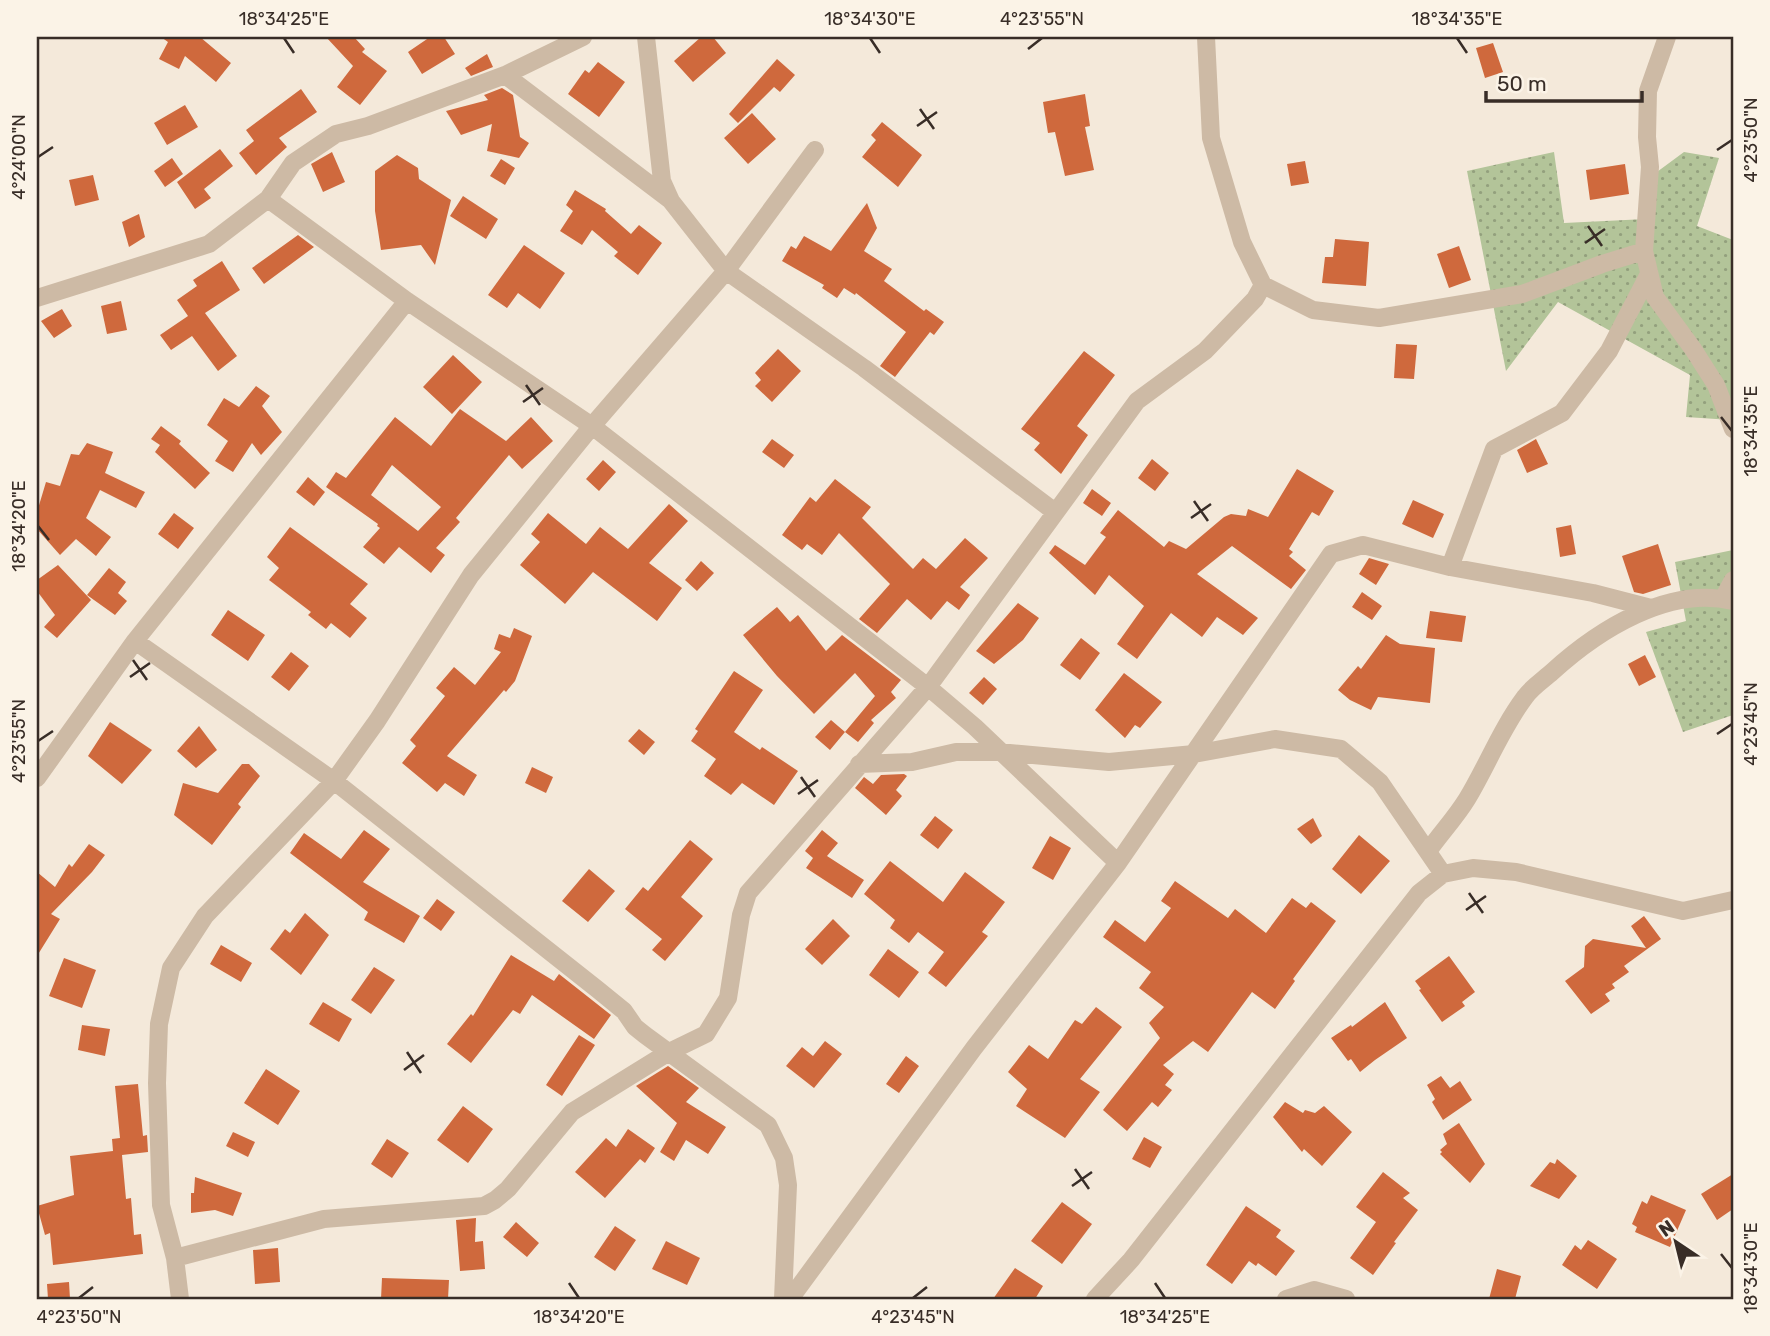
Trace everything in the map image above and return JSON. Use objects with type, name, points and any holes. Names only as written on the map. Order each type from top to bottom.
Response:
[{"type":"street","points":[[37,298],[209,244],[268,199],[293,163],[337,134],[368,126],[505,75],[583,37]]},
{"type":"street","points":[[646,37],[663,181],[671,201]]},
{"type":"street","points":[[1206,37],[1211,138],[1238,231],[1263,285],[1314,310],[1379,318],[1522,294],[1643,251]]},
{"type":"street","points":[[1667,37],[1648,91],[1647,136],[1650,167],[1643,251],[1655,298],[1716,385],[1733,429]]},
{"type":"street","points":[[505,75],[671,201],[726,271],[864,368],[1055,512]]},
{"type":"street","points":[[180,1299],[175,1258],[161,1205],[157,1083],[159,1024],[171,968],[205,916],[334,781],[377,721],[471,575],[592,426],[726,271],[815,150]]},
{"type":"street","points":[[268,199],[407,301],[592,426],[928,687],[975,727],[1118,863]]},
{"type":"street","points":[[1450,567],[1494,449],[1562,413],[1609,351],[1649,274]]},
{"type":"street","points":[[175,1258],[324,1219],[484,1206],[508,1189],[572,1112],[670,1052],[706,1034],[729,998],[741,915],[748,894],[928,687],[1137,401],[1205,351],[1255,299],[1263,285]]},
{"type":"street","points":[[37,778],[135,641],[407,301]]},
{"type":"street","points":[[790,1299],[974,1048],[1118,863],[1331,554],[1363,545],[1450,567],[1593,593],[1651,608]]},
{"type":"street","points":[[1429,850],[1467,800],[1495,744],[1526,695],[1581,645],[1651,608],[1681,600],[1728,600],[1733,580]]},
{"type":"street","points":[[135,641],[334,781],[624,1011],[635,1027],[768,1125],[784,1158],[789,1185],[783,1299]]},
{"type":"street","points":[[859,764],[912,762],[956,752],[999,752],[1109,762],[1194,754],[1275,739],[1341,749],[1380,782],[1444,874]]},
{"type":"street","points":[[1096,1299],[1131,1260],[1419,892],[1444,874],[1473,868],[1516,872],[1683,911],[1733,899]]},
{"type":"street","points":[[1286,1299],[1314,1290],[1346,1299]]},
{"type":"green space","points":[[1554,152],[1564,223],[1646,219],[1642,183],[1684,152],[1719,158],[1697,226],[1733,240],[1733,430],[1731,420],[1686,417],[1690,375],[1558,302],[1506,371],[1467,171]]},
{"type":"green space","points":[[1733,550],[1733,715],[1683,732],[1646,632],[1686,621],[1675,562]]},
{"type":"building","points":[[161,37],[200,37],[231,63],[216,82],[185,56],[179,69],[159,59],[168,42]]},
{"type":"building","points":[[326,37],[354,37],[365,49],[362,52],[387,71],[360,105],[337,87],[353,66]]},
{"type":"building","points":[[430,37],[444,37],[455,54],[422,74],[408,52]]},
{"type":"building","points":[[701,37],[713,37],[726,53],[693,82],[674,61]]},
{"type":"building","points":[[1493,43],[1503,72],[1485,78],[1476,48]]},
{"type":"building","points":[[487,54],[493,67],[471,76],[465,68]]},
{"type":"building","points":[[777,59],[795,75],[780,92],[774,87],[738,123],[729,114]]},
{"type":"building","points":[[598,62],[625,82],[599,117],[568,94],[585,70],[589,73]]},
{"type":"building","points":[[502,88],[513,95],[520,137],[529,143],[519,158],[487,151],[492,124],[461,135],[446,111],[488,100],[484,95]]},
{"type":"building","points":[[301,89],[317,112],[279,138],[287,147],[256,175],[239,153],[254,141],[246,130]]},
{"type":"building","points":[[1085,94],[1090,126],[1085,127],[1094,170],[1065,176],[1055,132],[1048,133],[1043,102]]},
{"type":"building","points":[[185,105],[198,127],[167,145],[154,123]]},
{"type":"building","points":[[752,113],[776,139],[748,164],[724,138]]},
{"type":"building","points":[[882,122],[922,155],[898,187],[862,157],[876,140],[871,135]]},
{"type":"building","points":[[220,149],[233,166],[204,189],[211,198],[195,209],[177,182]]},
{"type":"building","points":[[332,152],[345,182],[323,192],[311,164]]},
{"type":"building","points":[[397,155],[418,168],[419,179],[451,200],[435,265],[421,245],[381,250],[375,211],[375,171]]},
{"type":"building","points":[[172,158],[183,174],[165,187],[154,171]]},
{"type":"building","points":[[501,159],[515,168],[505,185],[490,176]]},
{"type":"building","points":[[1305,161],[1309,183],[1291,186],[1287,164]]},
{"type":"building","points":[[1625,164],[1629,194],[1590,200],[1586,170]]},
{"type":"building","points":[[93,175],[99,200],[75,206],[69,180]]},
{"type":"building","points":[[575,190],[606,209],[605,211],[631,234],[639,225],[662,243],[638,275],[614,256],[618,252],[592,230],[582,245],[560,231],[573,211],[566,205]]},
{"type":"building","points":[[463,196],[498,219],[486,239],[450,216]]},
{"type":"building","points":[[867,203],[877,228],[864,251],[892,269],[884,281],[924,311],[926,309],[944,322],[934,335],[930,332],[895,377],[880,366],[906,332],[856,293],[855,295],[844,288],[837,298],[822,288],[824,285],[782,261],[791,246],[796,249],[804,236],[831,251]]},
{"type":"building","points":[[139,214],[145,237],[129,247],[122,222]]},
{"type":"building","points":[[298,235],[314,247],[264,284],[252,268]]},
{"type":"building","points":[[1335,239],[1369,242],[1366,286],[1322,283],[1325,257],[1333,257]]},
{"type":"building","points":[[524,245],[565,273],[540,309],[518,293],[507,308],[488,295]]},
{"type":"building","points":[[1459,246],[1471,280],[1449,288],[1437,254]]},
{"type":"building","points":[[222,261],[240,290],[205,313],[237,356],[218,371],[192,336],[171,350],[160,335],[188,316],[177,300],[197,286],[193,280]]},
{"type":"building","points":[[121,301],[127,330],[107,334],[101,306]]},
{"type":"building","points":[[62,309],[72,326],[54,338],[41,321]]},
{"type":"building","points":[[1396,344],[1417,345],[1414,379],[1394,378]]},
{"type":"building","points":[[778,349],[801,371],[772,402],[755,386],[761,380],[755,373]]},
{"type":"building","points":[[1084,351],[1115,375],[1077,426],[1088,435],[1061,474],[1034,450],[1040,443],[1021,429]]},
{"type":"building","points":[[453,355],[482,382],[452,414],[423,387]]},
{"type":"building","points":[[256,386],[270,396],[262,406],[282,432],[261,455],[252,443],[233,472],[215,461],[228,441],[207,425],[224,398],[239,407]]},
{"type":"building","points":[[460,409],[506,441],[531,417],[553,441],[522,469],[509,455],[456,518],[460,522],[436,548],[445,555],[431,573],[399,547],[384,564],[363,547],[380,528],[378,524],[326,487],[336,472],[346,478],[395,417],[431,446]],"holes":[[[392,465],[441,507],[418,531],[371,495]]]},
{"type":"building","points":[[161,426],[181,441],[179,444],[210,473],[195,489],[155,452],[160,445],[151,439]]},
{"type":"building","points":[[772,439],[794,455],[784,468],[762,452]]},
{"type":"building","points":[[1536,439],[1548,464],[1527,473],[1517,450]]},
{"type":"building","points":[[87,443],[113,452],[105,473],[145,492],[136,508],[100,490],[86,518],[111,537],[96,556],[76,539],[60,555],[37,529],[37,512],[46,482],[60,486],[71,454],[79,455]]},
{"type":"building","points":[[1152,459],[1169,473],[1155,491],[1138,478]]},
{"type":"building","points":[[603,460],[616,472],[599,491],[586,479]]},
{"type":"building","points":[[1297,469],[1334,491],[1319,516],[1312,512],[1289,549],[1293,552],[1289,556],[1306,570],[1291,589],[1232,546],[1197,574],[1258,618],[1243,635],[1217,617],[1202,637],[1171,613],[1137,659],[1117,644],[1144,606],[1109,575],[1095,595],[1049,553],[1055,545],[1085,565],[1106,537],[1100,533],[1118,510],[1164,547],[1169,541],[1186,549],[1231,514],[1246,516],[1248,509],[1268,517]]},
{"type":"building","points":[[308,477],[325,492],[314,506],[296,492]]},
{"type":"building","points":[[835,479],[871,507],[862,518],[913,569],[923,558],[936,569],[965,538],[988,558],[960,587],[970,595],[959,610],[947,601],[931,620],[907,599],[877,633],[859,619],[890,584],[839,533],[822,555],[807,544],[802,550],[782,535],[810,497],[816,502]]},
{"type":"building","points":[[1092,489],[1111,503],[1102,516],[1083,503]]},
{"type":"building","points":[[1413,500],[1444,514],[1433,538],[1402,524]]},
{"type":"building","points":[[669,504],[688,521],[649,563],[682,588],[657,621],[593,572],[565,604],[520,565],[540,542],[531,534],[548,513],[586,544],[600,527],[628,549]]},
{"type":"building","points":[[174,513],[194,528],[178,549],[158,534]]},
{"type":"building","points":[[1571,525],[1576,554],[1560,557],[1556,528]]},
{"type":"building","points":[[290,527],[368,584],[350,604],[367,618],[350,638],[331,623],[326,629],[308,615],[311,612],[269,580],[279,568],[267,557]]},
{"type":"building","points":[[1658,544],[1671,585],[1643,594],[1634,592],[1622,556]]},
{"type":"building","points":[[1369,558],[1389,564],[1376,585],[1359,574]]},
{"type":"building","points":[[701,561],[714,573],[697,591],[685,580]]},
{"type":"building","points":[[58,565],[91,600],[57,638],[44,627],[55,615],[37,591],[37,580]]},
{"type":"building","points":[[109,568],[126,582],[118,593],[127,601],[115,615],[87,595]]},
{"type":"building","points":[[1362,592],[1382,606],[1372,620],[1352,607]]},
{"type":"building","points":[[1018,603],[1039,618],[1023,640],[994,664],[976,651]]},
{"type":"building","points":[[777,607],[790,622],[798,615],[826,651],[842,635],[901,680],[891,692],[896,698],[871,720],[874,723],[858,742],[845,732],[875,696],[855,673],[814,714],[777,676],[743,635]]},
{"type":"building","points":[[228,610],[265,635],[248,661],[211,635]]},
{"type":"building","points":[[1430,611],[1466,616],[1462,642],[1426,638]]},
{"type":"building","points":[[514,628],[532,636],[515,681],[506,692],[504,690],[447,756],[477,775],[464,796],[445,783],[437,792],[402,763],[416,746],[410,740],[445,696],[436,688],[454,667],[475,685],[501,652],[494,649],[499,634],[510,638]]},
{"type":"building","points":[[1386,635],[1400,644],[1435,648],[1430,703],[1378,697],[1371,710],[1350,700],[1338,690],[1358,666],[1361,669]]},
{"type":"building","points":[[1081,638],[1100,653],[1080,680],[1060,665]]},
{"type":"building","points":[[291,652],[309,666],[289,691],[271,677]]},
{"type":"building","points":[[1645,655],[1656,677],[1639,686],[1628,664]]},
{"type":"building","points":[[734,671],[763,690],[734,732],[798,771],[774,805],[742,783],[731,795],[704,776],[716,759],[691,741],[698,731],[695,729]]},
{"type":"building","points":[[1124,673],[1162,702],[1140,728],[1135,725],[1125,738],[1095,710]]},
{"type":"building","points":[[984,677],[997,689],[983,705],[969,693]]},
{"type":"building","points":[[831,720],[845,732],[830,750],[815,737]]},
{"type":"building","points":[[110,722],[152,750],[122,784],[88,756]]},
{"type":"building","points":[[199,726],[217,750],[196,768],[177,751]]},
{"type":"building","points":[[639,729],[655,742],[644,755],[628,741]]},
{"type":"building","points":[[242,764],[249,764],[260,776],[238,804],[241,807],[212,845],[174,815],[183,783],[218,793]]},
{"type":"building","points":[[532,767],[553,777],[546,793],[525,783]]},
{"type":"building","points":[[881,775],[907,776],[896,790],[902,796],[886,815],[855,788],[864,777],[873,784]]},
{"type":"building","points":[[935,816],[953,830],[938,849],[920,835]]},
{"type":"building","points":[[1313,818],[1322,836],[1311,844],[1297,829]]},
{"type":"building","points":[[364,830],[390,849],[363,882],[420,916],[404,943],[364,920],[368,912],[290,853],[304,833],[341,859]]},
{"type":"building","points":[[822,830],[838,843],[827,856],[864,880],[852,898],[806,868],[813,858],[805,851]]},
{"type":"building","points":[[1359,835],[1390,861],[1361,894],[1332,869]]},
{"type":"building","points":[[1050,836],[1071,848],[1053,880],[1032,868]]},
{"type":"building","points":[[690,840],[713,859],[681,897],[703,916],[665,961],[652,950],[662,939],[625,909],[643,887],[648,891]]},
{"type":"building","points":[[89,844],[105,855],[51,914],[60,919],[37,956],[37,872],[55,887],[69,864],[72,867]]},
{"type":"building","points":[[890,861],[943,902],[965,872],[1005,902],[982,932],[988,936],[946,987],[928,973],[944,952],[918,932],[909,943],[890,928],[895,920],[864,894]]},
{"type":"building","points":[[589,869],[615,891],[588,922],[562,901]]},
{"type":"building","points":[[1175,881],[1228,918],[1235,909],[1266,933],[1292,898],[1306,908],[1311,902],[1336,921],[1293,979],[1295,981],[1275,1009],[1252,992],[1208,1052],[1193,1041],[1163,1065],[1174,1074],[1165,1085],[1172,1090],[1158,1107],[1152,1102],[1127,1131],[1103,1110],[1160,1038],[1149,1023],[1164,1007],[1139,988],[1151,972],[1103,937],[1115,920],[1145,942],[1171,908],[1161,901]]},
{"type":"building","points":[[437,899],[455,912],[441,931],[423,918]]},
{"type":"building","points":[[305,913],[329,935],[301,975],[270,949],[285,929],[290,933]]},
{"type":"building","points":[[1644,916],[1661,939],[1624,966],[1629,972],[1612,984],[1615,988],[1605,994],[1610,1001],[1591,1014],[1565,981],[1584,967],[1585,946],[1593,939],[1646,948],[1631,926]]},
{"type":"building","points":[[833,919],[850,936],[822,965],[805,949]]},
{"type":"building","points":[[221,945],[252,963],[241,982],[210,964]]},
{"type":"building","points":[[888,949],[919,972],[899,998],[869,975]]},
{"type":"building","points":[[511,955],[554,981],[559,974],[611,1015],[594,1039],[532,995],[520,1014],[513,1010],[471,1063],[447,1044],[471,1014],[473,1016]]},
{"type":"building","points":[[1449,956],[1475,992],[1462,1002],[1465,1006],[1442,1022],[1415,981]]},
{"type":"building","points":[[64,958],[96,970],[82,1008],[49,996]]},
{"type":"building","points":[[374,967],[395,980],[371,1014],[351,1000]]},
{"type":"building","points":[[323,1002],[352,1019],[339,1042],[309,1024]]},
{"type":"building","points":[[1385,1002],[1407,1038],[1360,1072],[1331,1038],[1351,1025],[1352,1027]]},
{"type":"building","points":[[1096,1007],[1122,1027],[1080,1079],[1100,1092],[1065,1138],[1016,1106],[1027,1089],[1008,1072],[1029,1045],[1048,1059],[1075,1020],[1082,1024]]},
{"type":"building","points":[[82,1025],[110,1029],[105,1056],[78,1050]]},
{"type":"building","points":[[579,1035],[595,1045],[562,1096],[546,1085]]},
{"type":"building","points":[[825,1041],[842,1054],[814,1088],[786,1066],[802,1047],[813,1056]]},
{"type":"building","points":[[906,1056],[919,1066],[899,1093],[886,1084]]},
{"type":"building","points":[[668,1066],[699,1088],[686,1102],[726,1127],[708,1154],[686,1140],[674,1161],[660,1152],[677,1123],[636,1086]]},
{"type":"building","points":[[266,1069],[300,1091],[278,1125],[244,1103]]},
{"type":"building","points":[[1441,1076],[1450,1088],[1460,1081],[1472,1100],[1443,1120],[1432,1102],[1435,1099],[1427,1085]]},
{"type":"building","points":[[138,1084],[143,1136],[147,1135],[148,1152],[122,1155],[126,1199],[131,1198],[134,1235],[141,1234],[143,1254],[53,1265],[50,1233],[45,1235],[37,1206],[74,1195],[70,1156],[113,1151],[112,1139],[120,1138],[115,1086]]},
{"type":"building","points":[[1285,1102],[1303,1113],[1305,1110],[1315,1113],[1324,1106],[1352,1132],[1322,1166],[1304,1149],[1302,1152],[1273,1117]]},
{"type":"building","points":[[463,1106],[493,1129],[468,1163],[437,1140]]},
{"type":"building","points":[[1459,1123],[1485,1164],[1470,1183],[1440,1154],[1440,1150],[1447,1144],[1443,1134]]},
{"type":"building","points":[[628,1129],[655,1148],[645,1163],[640,1159],[605,1198],[575,1172],[606,1138],[616,1147]]},
{"type":"building","points":[[233,1132],[255,1142],[248,1157],[226,1146]]},
{"type":"building","points":[[1144,1137],[1162,1147],[1150,1168],[1132,1159]]},
{"type":"building","points":[[387,1139],[409,1153],[392,1178],[371,1164]]},
{"type":"building","points":[[1557,1159],[1577,1176],[1559,1199],[1530,1186],[1550,1162],[1555,1164]]},
{"type":"building","points":[[1383,1172],[1410,1193],[1403,1198],[1418,1210],[1373,1275],[1350,1258],[1376,1222],[1356,1207]]},
{"type":"building","points":[[1733,1174],[1733,1209],[1717,1220],[1701,1194]]},
{"type":"building","points":[[195,1177],[242,1193],[233,1216],[215,1210],[191,1213],[191,1193],[194,1193]]},
{"type":"building","points":[[1651,1195],[1686,1210],[1670,1247],[1635,1232],[1637,1227],[1632,1224],[1642,1201],[1647,1204]]},
{"type":"building","points":[[1062,1202],[1092,1224],[1062,1264],[1031,1241]]},
{"type":"building","points":[[1246,1206],[1281,1230],[1276,1237],[1295,1251],[1276,1276],[1258,1263],[1256,1266],[1249,1261],[1232,1284],[1206,1265]]},
{"type":"building","points":[[476,1218],[475,1242],[483,1241],[485,1269],[460,1271],[456,1220]]},
{"type":"building","points":[[516,1222],[539,1243],[527,1257],[503,1237]]},
{"type":"building","points":[[615,1226],[636,1240],[615,1271],[594,1257]]},
{"type":"building","points":[[1588,1240],[1617,1259],[1597,1289],[1562,1265],[1575,1245],[1581,1250]]},
{"type":"building","points":[[666,1241],[700,1258],[687,1285],[652,1269]]},
{"type":"building","points":[[278,1248],[280,1282],[255,1284],[253,1250]]},
{"type":"building","points":[[1015,1268],[1043,1286],[1035,1299],[993,1299]]},
{"type":"building","points":[[1497,1269],[1521,1276],[1515,1299],[1489,1299]]},
{"type":"building","points":[[382,1278],[449,1280],[448,1299],[381,1299]]},
{"type":"building","points":[[69,1282],[70,1299],[48,1299],[47,1284]]}]
